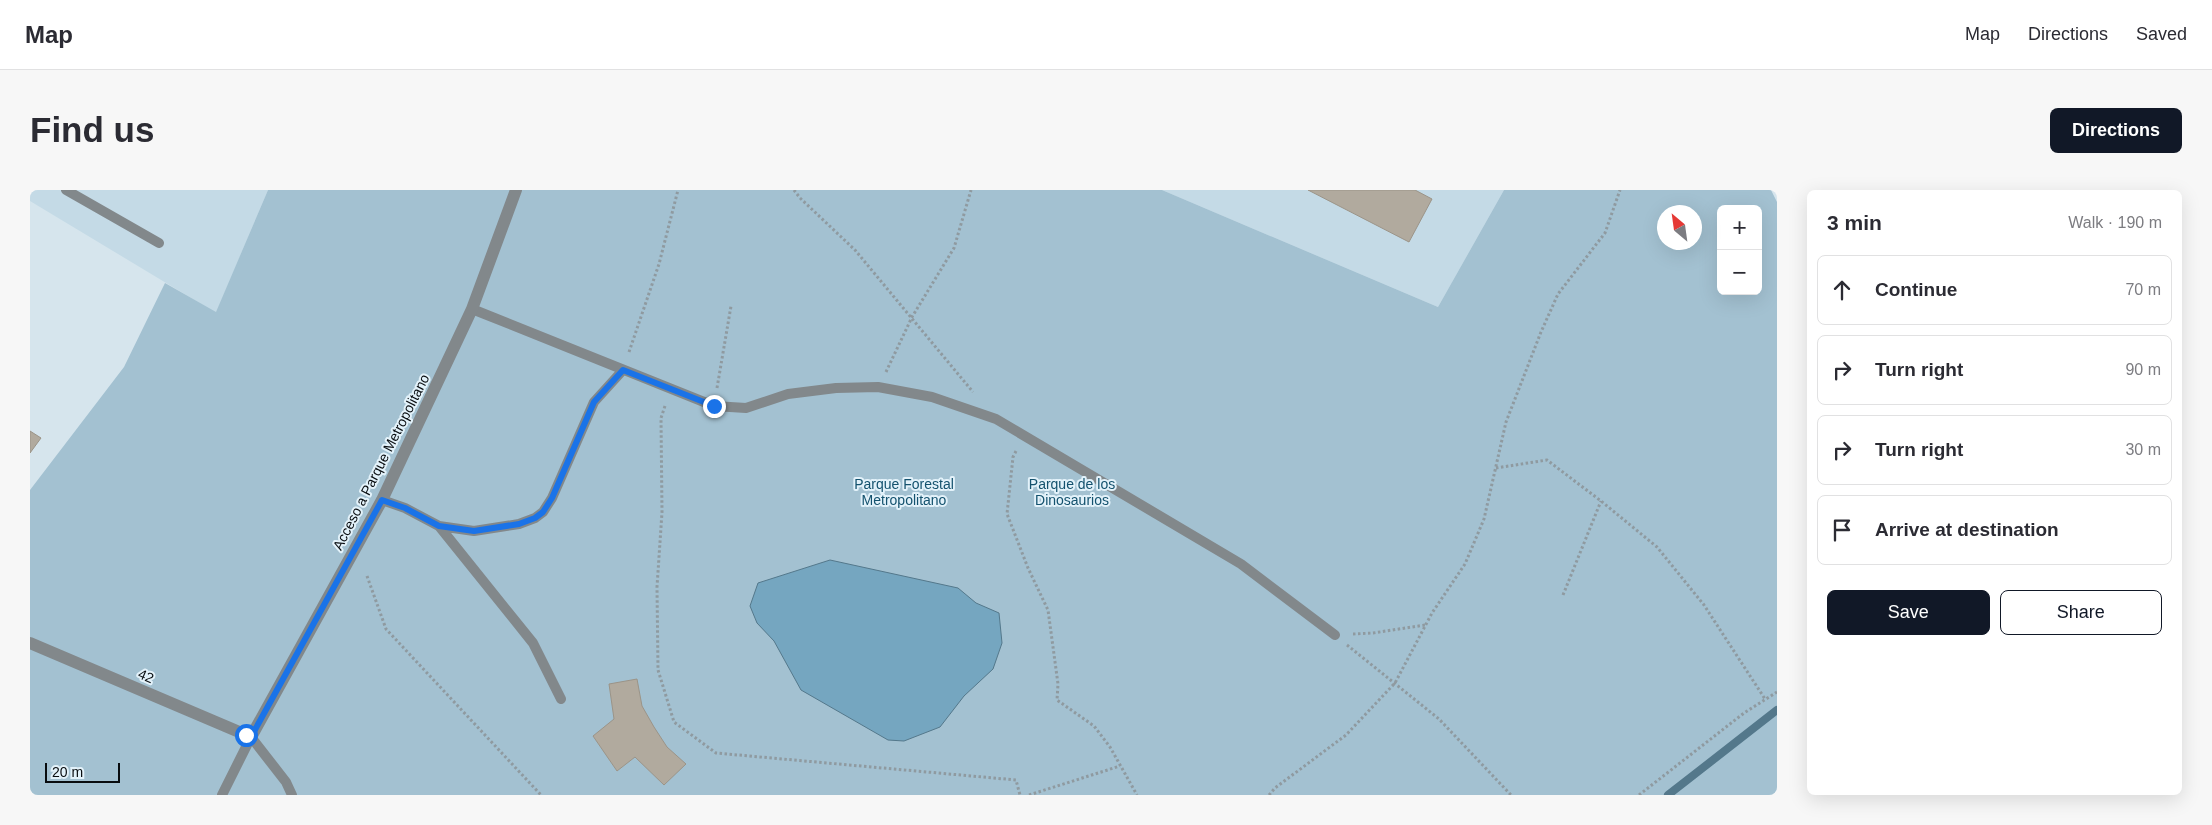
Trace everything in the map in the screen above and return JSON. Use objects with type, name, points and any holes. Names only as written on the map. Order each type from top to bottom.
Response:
[{"type":"street","name":"Acceso a Parque Metropolitano","points":[[251,737],[382,500],[472,309],[516,190]]},
{"type":"street","name":"42","points":[[30,643],[251,737]]},
{"type":"lane","points":[[66,190],[159,243]]},
{"type":"lane","points":[[472,309],[714,406],[746,408],[788,394],[836,388],[878,387],[932,397],[996,419],[1241,564],[1335,635]]},
{"type":"lane","points":[[382,500],[405,508],[439,526],[474,531],[519,524],[535,518],[543,512],[552,498],[594,402],[623,370]]},
{"type":"lane","points":[[439,526],[534,644],[561,699]]},
{"type":"lane","points":[[222,795],[251,737],[286,782],[292,795]]},
{"type":"path","points":[[623,370],[659,264],[678,190]]},
{"type":"path","points":[[794,190],[855,250],[996,419]]},
{"type":"path","points":[[878,387],[912,317],[954,248],[972,190]]},
{"type":"path","points":[[1269,795],[1346,735],[1395,683],[1425,625],[1465,564],[1484,519],[1506,422],[1558,294],[1605,232],[1620,190]]},
{"type":"path","points":[[714,406],[731,306]]},
{"type":"path","points":[[671,388],[661,418],[662,512],[657,587],[658,670],[674,722],[716,753],[1016,780],[1020,795]]},
{"type":"path","points":[[1024,435],[1013,457],[1007,514],[1028,568],[1048,610],[1058,684],[1057,700],[1094,726],[1110,747],[1136,795]]},
{"type":"path","points":[[1496,468],[1547,460],[1657,547],[1704,605],[1766,699]]},
{"type":"path","points":[[1563,595],[1601,501]]},
{"type":"path","points":[[367,576],[386,629],[541,795]]},
{"type":"path","points":[[1335,635],[1373,633],[1425,625]]},
{"type":"path","points":[[1335,635],[1439,719],[1512,795]]},
{"type":"path","points":[[1639,795],[1744,713],[1777,692]]},
{"type":"path","points":[[1029,795],[1120,766]]},
{"type":"shaded area","points":[[30,190],[268,190],[216,313],[30,201]]},
{"type":"shaded area","points":[[1162,190],[1504,190],[1438,307]]},
{"type":"shaded area","points":[[830,560],[958,588],[976,603],[999,613],[1002,643],[993,669],[964,696],[940,727],[904,741],[888,740],[801,690],[774,641],[757,623],[750,606],[758,583]]},
{"type":"green space","name":"Parque Forestal Metropolitano","points":[[268,190],[1162,190],[1438,307],[1504,190],[1771,190],[1777,202],[1777,795],[30,795],[30,490],[124,367],[165,283],[216,312]]},
{"type":"building","points":[[1308,190],[1415,190],[1432,199],[1409,242]]},
{"type":"building","points":[[30,431],[41,438],[30,453]]},
{"type":"building","points":[[637,679],[642,706],[654,727],[667,747],[686,764],[664,785],[635,757],[617,771],[593,736],[614,719],[609,684]]},
{"type":"waterway","points":[[1668,795],[1777,710]]},
{"type":"route","points":[[246,735],[251,737],[382,500],[405,508],[439,526],[474,531],[519,524],[535,518],[543,512],[552,498],[594,402],[606,386],[623,370],[714,406]]},
{"type":"park label","name":"Parque de los Dinosaurios","points":[[1072,492]]}]
